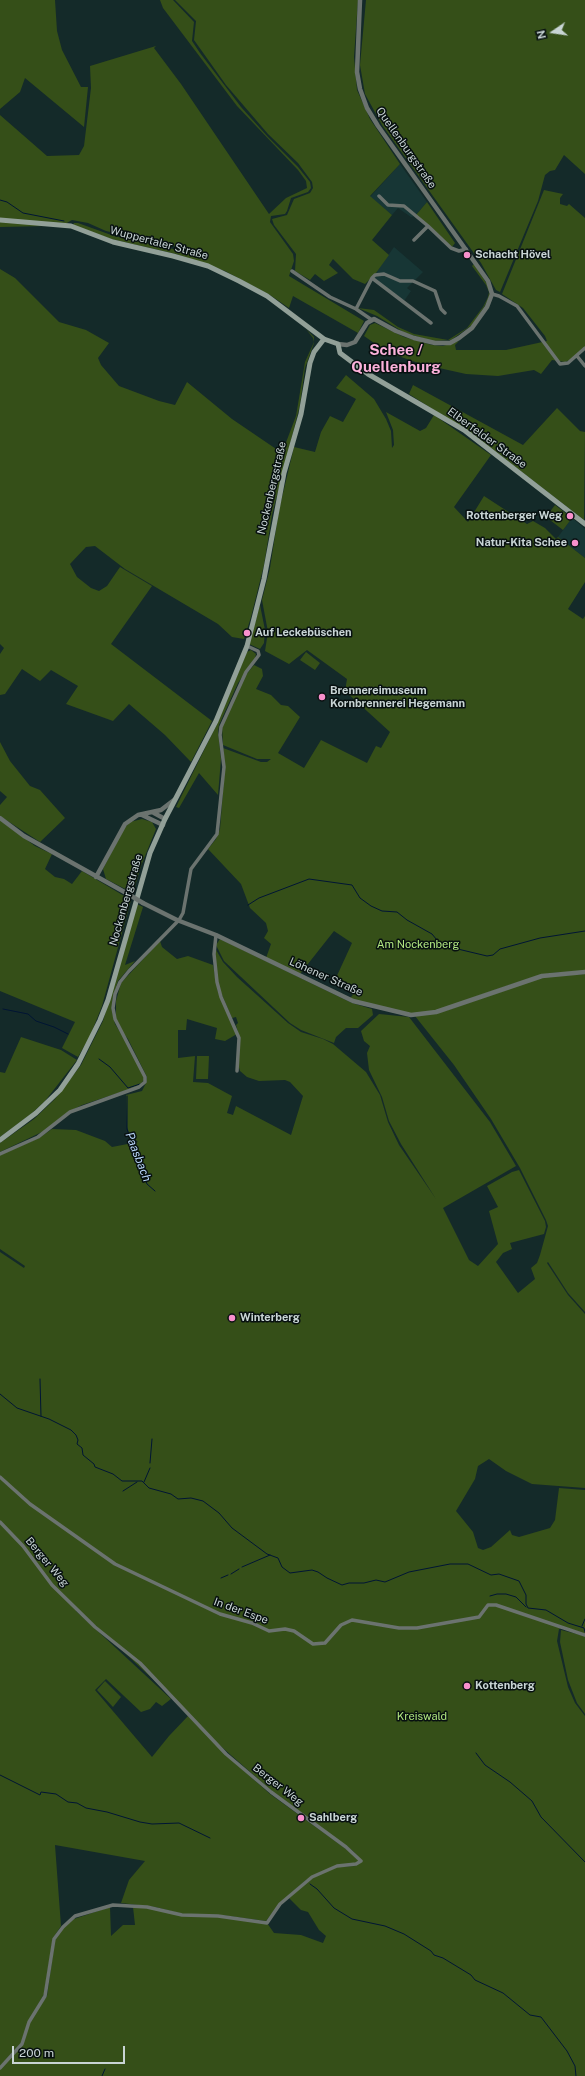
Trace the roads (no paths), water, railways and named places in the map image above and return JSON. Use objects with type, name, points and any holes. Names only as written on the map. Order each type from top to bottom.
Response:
[{"type":"main road","name":"Wuppertaler Straße","points":[[0,220],[68,226],[113,242],[160,252],[208,266],[267,296],[324,339],[338,344]]},
{"type":"main road","name":"Nockenbergstraße","points":[[0,1140],[36,1113],[60,1090],[78,1064],[91,1040],[108,1000],[145,867],[165,819],[216,721],[247,646],[264,579],[284,473],[301,414],[310,363],[314,352],[324,339]]},
{"type":"main road","name":"Elberfelder Straße","points":[[338,344],[340,353],[365,372],[464,430],[585,524]]},
{"type":"street","name":"Quellenburgstraße","points":[[360,0],[357,72],[360,89],[367,108],[378,126],[488,281],[491,297]]},
{"type":"street","points":[[379,196],[388,205],[404,206],[451,248],[459,251],[466,249]]},
{"type":"street","points":[[414,240],[428,226]]},
{"type":"street","points":[[292,271],[330,297],[356,309],[372,320]]},
{"type":"street","points":[[356,309],[372,278],[375,275],[384,274],[400,282],[413,281],[435,291],[441,309],[444,313]]},
{"type":"street","points":[[372,278],[431,323]]},
{"type":"street","points":[[338,344],[351,344],[360,335],[367,323],[372,320],[378,320],[408,336],[431,343],[446,344],[459,338],[472,328],[491,297],[499,296],[517,306],[546,343],[557,362],[565,364],[577,356],[585,348]]},
{"type":"street","points":[[577,356],[585,366]]},
{"type":"street","points":[[0,1154],[38,1137],[70,1112],[144,1085],[146,1077],[115,1019],[115,994],[120,982],[129,971],[179,920],[183,913],[192,869],[216,838],[219,829],[224,767],[220,735],[221,727],[238,689],[259,655],[258,651],[247,646]]},
{"type":"street","points":[[96,877],[125,824],[131,819],[165,808],[176,798]]},
{"type":"street","points":[[154,812],[165,819]]},
{"type":"street","points":[[142,815],[163,824]]},
{"type":"street","name":"Löhener Straße","points":[[0,818],[24,836],[143,903],[216,935],[353,1001],[411,1015],[436,1012],[542,976],[585,972]]},
{"type":"street","points":[[216,935],[214,961],[218,988],[240,1040],[237,1071]]},
{"type":"street","name":"In der Espe","points":[[0,1477],[30,1504],[115,1564],[179,1596],[220,1614],[269,1631],[285,1629],[294,1631],[313,1644],[325,1643],[341,1625],[352,1620],[399,1628],[417,1628],[479,1617],[488,1605],[496,1606],[585,1635]]},
{"type":"street","name":"Berger Weg","points":[[0,1522],[23,1546],[52,1585],[95,1627],[140,1663],[226,1754],[271,1792],[346,1847],[361,1861],[356,1864],[337,1866],[312,1877],[280,1904],[267,1923],[218,1916],[182,1915],[147,1907],[114,1904],[75,1916],[63,1927],[54,1939],[44,1996],[29,2022],[22,2044],[0,2068]]},
{"type":"waterway","points":[[0,200],[7,202],[23,213],[64,221]]},
{"type":"waterway","points":[[248,905],[259,898],[309,879],[352,885],[360,898],[371,906],[382,911],[397,912],[407,920],[432,934],[441,945],[487,956],[493,955],[500,949],[540,938],[585,931]]},
{"type":"waterway","name":"Paasbach","points":[[3,1009],[28,1014],[36,1021],[54,1027],[68,1034]]},
{"type":"waterway","name":"Paasbach","points":[[99,1059],[110,1067],[128,1088],[140,1084]]},
{"type":"waterway","name":"Paasbach","points":[[127,1096],[127,1129],[147,1184],[155,1191]]},
{"type":"waterway","points":[[40,1379],[41,1416]]},
{"type":"waterway","points":[[0,1394],[17,1408],[49,1419],[71,1430],[76,1435],[78,1440],[77,1444],[82,1448],[83,1455],[94,1464],[95,1467],[113,1474],[122,1481],[142,1481],[149,1488],[171,1494],[178,1499],[191,1498],[203,1501],[219,1513],[232,1528],[267,1554],[278,1558],[282,1567],[290,1573],[312,1570],[342,1585],[349,1583],[364,1583],[376,1580],[385,1582],[409,1572],[450,1564],[468,1564],[491,1575],[499,1574],[519,1581],[526,1595],[526,1604],[528,1608],[546,1610],[568,1623],[584,1628],[585,1632]]},
{"type":"waterway","points":[[150,1463],[152,1439]]},
{"type":"waterway","points":[[144,1482],[150,1468]]},
{"type":"waterway","points":[[123,1491],[137,1482]]},
{"type":"waterway","points":[[242,1567],[270,1555]]},
{"type":"waterway","points":[[231,1574],[239,1569]]},
{"type":"waterway","points":[[221,1578],[228,1575]]},
{"type":"waterway","points":[[490,1596],[506,1594],[516,1597],[526,1607]]},
{"type":"waterway","points":[[582,1626],[585,1619]]},
{"type":"waterway","points":[[476,1753],[485,1765],[510,1782],[532,1801],[541,1817],[585,1862]]},
{"type":"waterway","points":[[0,1775],[40,1795],[41,1792],[56,1794],[68,1802],[77,1803],[86,1808],[107,1812],[140,1822],[152,1824],[179,1823],[210,1838]]},
{"type":"waterway","points":[[310,1884],[317,1889],[334,1908],[352,1919],[385,1926],[404,1934],[431,1951],[434,1955],[443,1958],[471,1975],[475,1980],[503,1993],[530,2015],[541,2017],[567,2051],[575,2066],[576,2076]]},
{"type":"waterway","points":[[102,2076],[105,2069]]},
{"type":"place","name":"Schacht Hövel","points":[[467,255]]},
{"type":"place","name":"Rottenberger Weg","points":[[570,516]]},
{"type":"place","name":"Natur-Kita Schee","points":[[575,543]]},
{"type":"place","name":"Auf Leckebüschen","points":[[247,633]]},
{"type":"place","name":"Brennereimuseum Kornbrennerei Hegemann","points":[[322,697]]},
{"type":"place","name":"Winterberg","points":[[232,1318]]},
{"type":"place","name":"Kottenberg","points":[[467,1686]]},
{"type":"place","name":"Sahlberg","points":[[301,1818]]},
{"type":"district","name":"Schee / Quellenburg","points":[[396,358]]},
{"type":"park label","name":"Am Nockenberg","points":[[418,945]]},
{"type":"park label","name":"Kreiswald","points":[[422,1717]]}]
